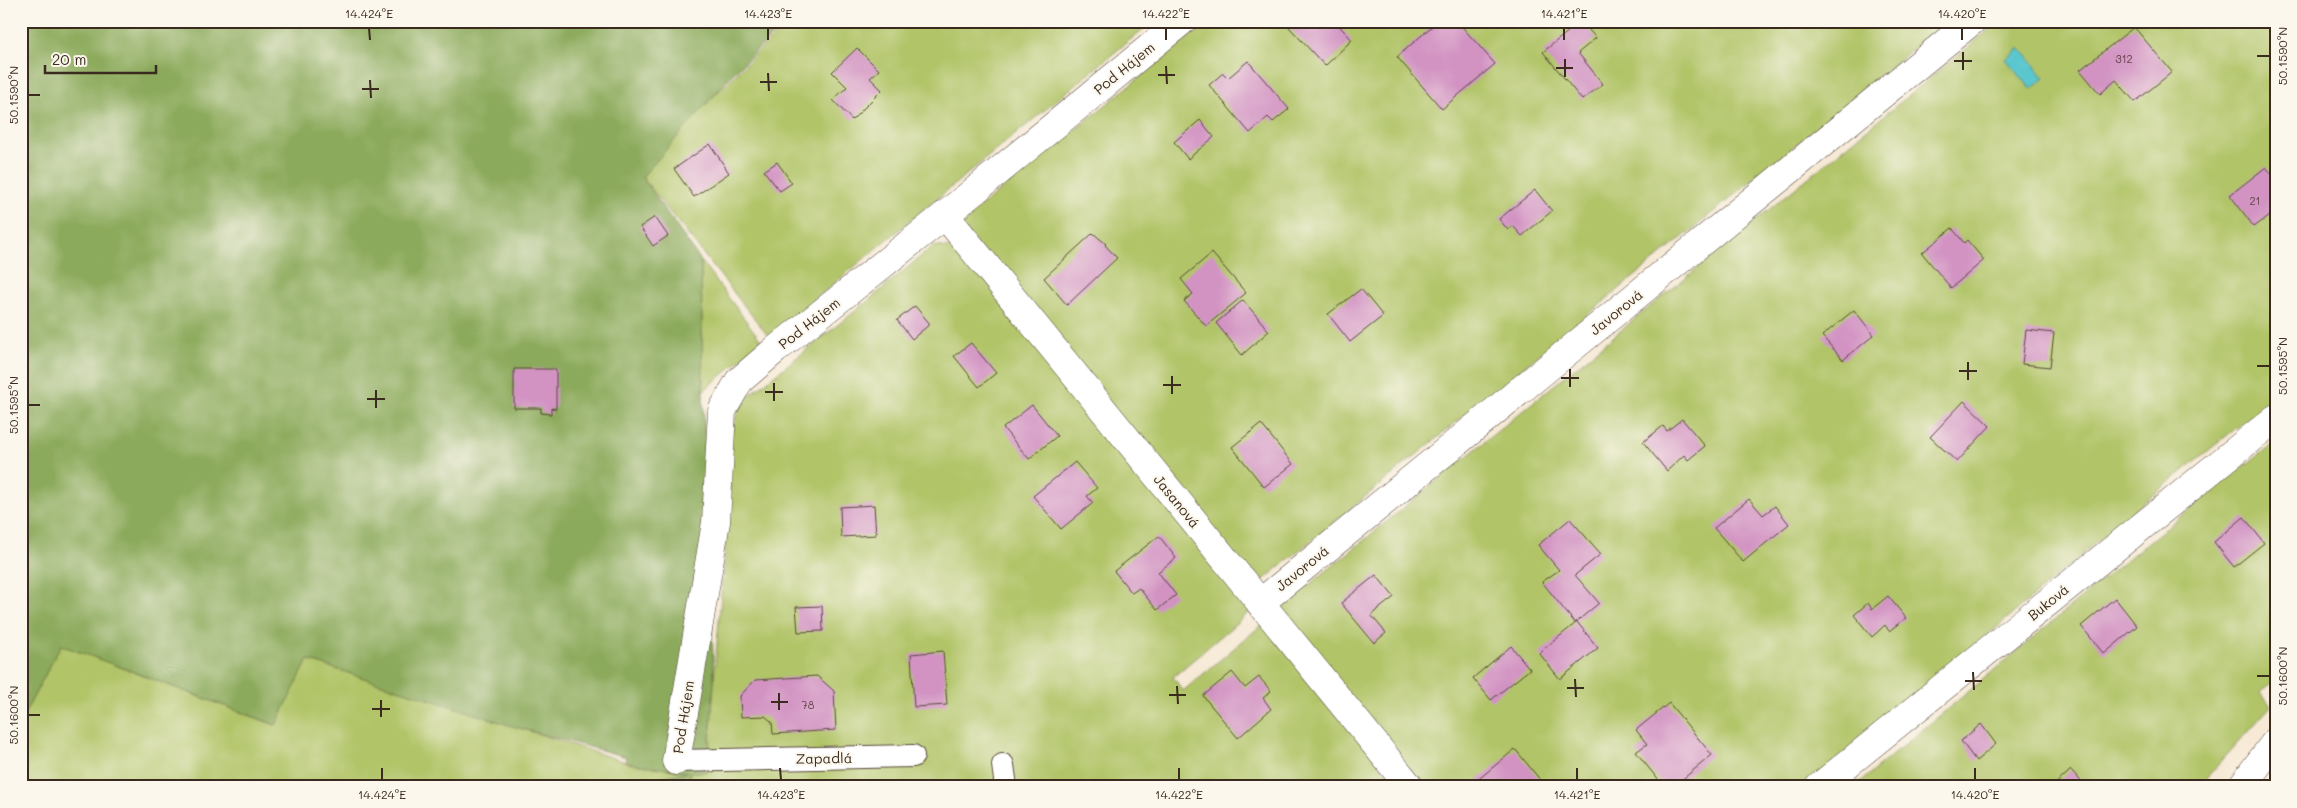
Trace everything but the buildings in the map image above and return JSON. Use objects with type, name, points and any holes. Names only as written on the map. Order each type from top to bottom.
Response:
[{"type":"street","name":"Pod Hájem","points":[[676,761],[716,522],[722,411],[740,381],[1182,21]]},
{"type":"street","name":"Javorová","points":[[1260,603],[1972,21]]},
{"type":"street","name":"Jasanová","points":[[945,215],[1410,787]]},
{"type":"street","name":"Buková","points":[[1819,787],[2276,418]]},
{"type":"street","points":[[2247,785],[2276,741]]},
{"type":"lane","name":"Zapadlá","points":[[676,761],[913,756]]},
{"type":"green space","points":[[21,21],[787,21],[732,75],[642,177],[701,261],[703,391],[714,681],[706,772],[689,772],[693,787],[623,787],[624,784],[687,772],[632,764],[625,761],[626,757],[512,726],[308,660],[276,725],[61,645],[21,720],[21,610],[24,602],[21,597]]},
{"type":"green space","points":[[789,21],[1153,21],[769,337],[638,172]]},
{"type":"green space","points":[[1209,21],[1947,21],[1256,586],[959,224]]},
{"type":"green space","points":[[2000,21],[2276,21],[2276,396],[2121,521],[1987,636],[1804,787],[1420,787],[1276,612]]},
{"type":"green space","points":[[933,246],[961,249],[1253,609],[1173,677],[1183,691],[1264,623],[1398,787],[693,787],[689,772],[624,784],[623,787],[21,787],[21,720],[61,645],[275,725],[308,660],[632,764],[709,754],[730,491],[728,442],[741,402],[869,300]]},
{"type":"green space","points":[[701,261],[762,342],[703,391]]},
{"type":"green space","points":[[2276,441],[2276,678],[2261,693],[2271,706],[2198,787],[1854,787],[2142,547]]},
{"type":"water","points":[[2020,48],[2045,78],[2031,89],[2006,59]]}]
